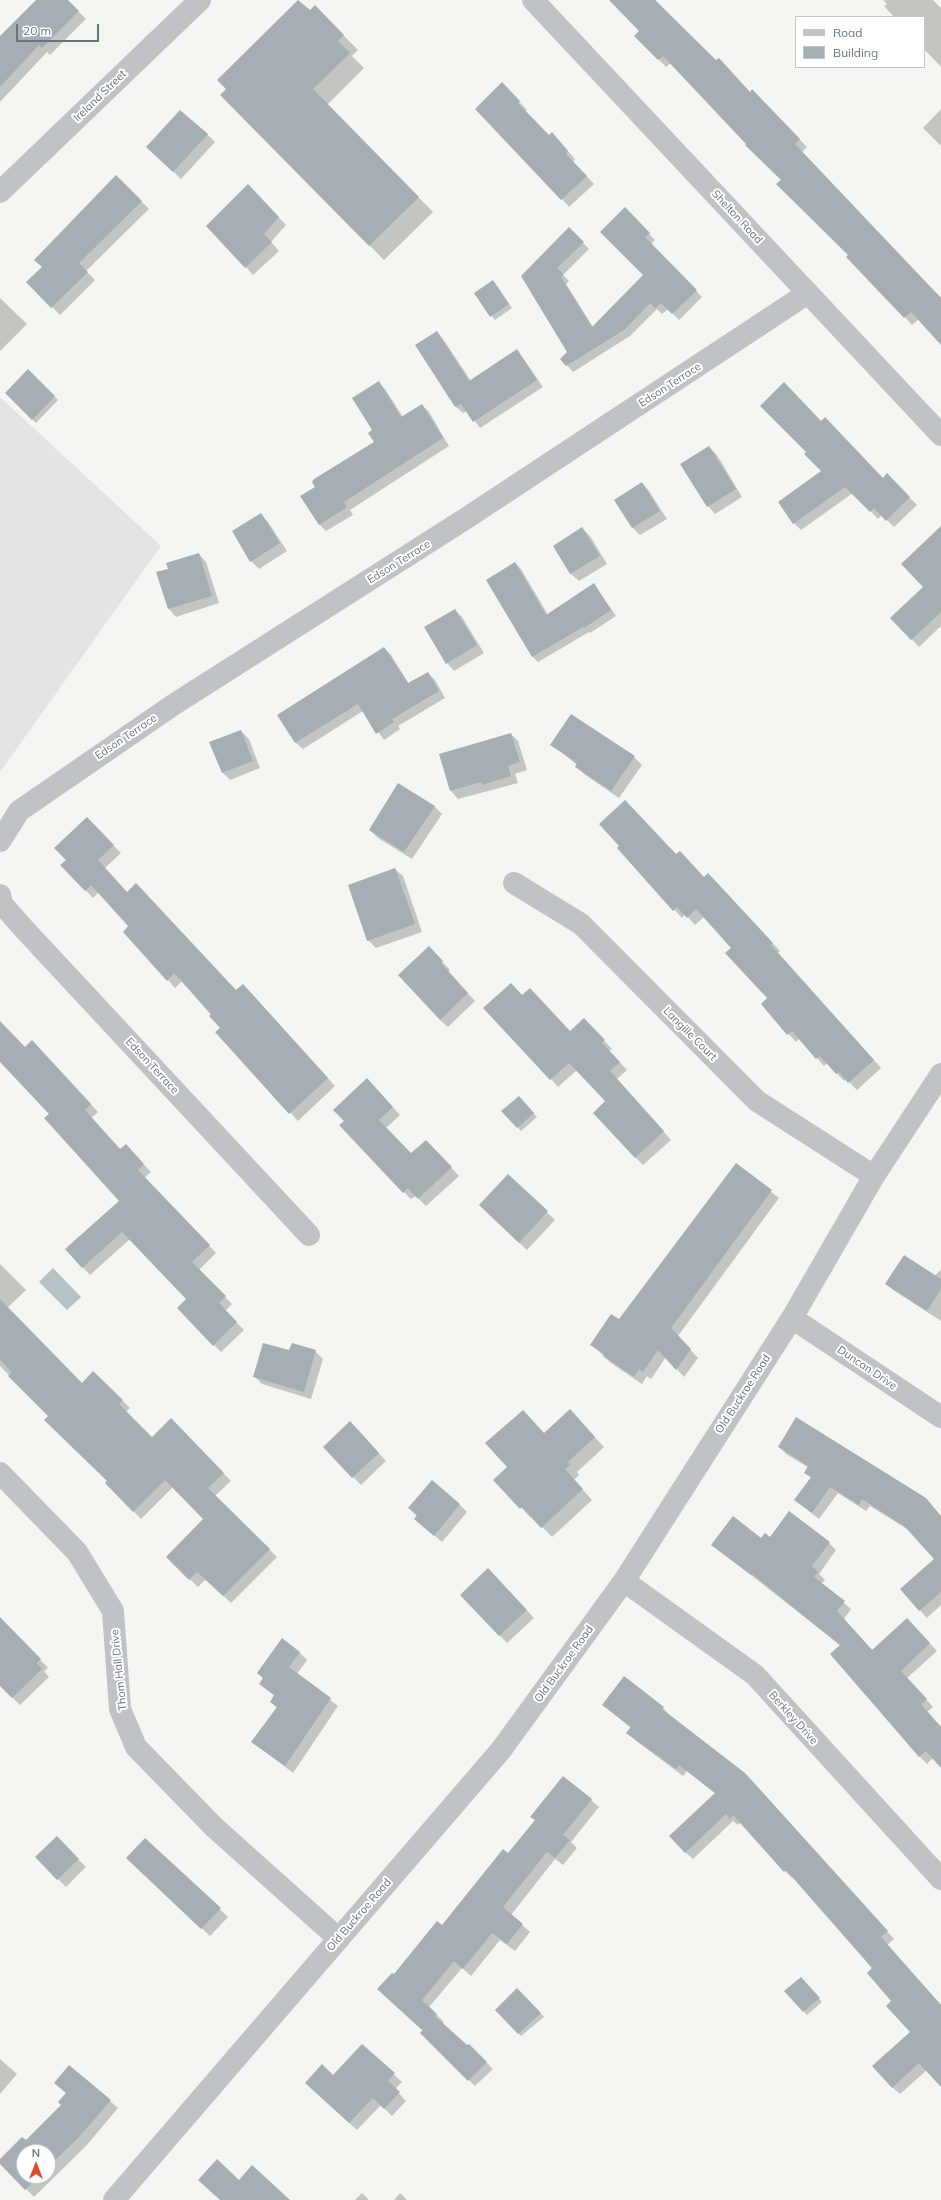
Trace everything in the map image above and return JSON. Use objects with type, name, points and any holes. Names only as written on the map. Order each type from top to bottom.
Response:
[{"type":"street","name":"Ireland Street","points":[[0,192],[200,0]]},
{"type":"street","name":"Shelton Road","points":[[533,0],[941,435]]},
{"type":"street","name":"Edson Terrace","points":[[0,841],[19,811],[173,705],[465,519],[808,293]]},
{"type":"street","name":"Langille Court","points":[[514,883],[581,924],[757,1101],[874,1176]]},
{"type":"street","name":"Edson Terrace","points":[[0,895],[2,904],[25,930],[309,1235]]},
{"type":"street","name":"Old Buckroe Road","points":[[114,2200],[501,1750],[624,1581],[792,1318],[874,1176],[941,1074]]},
{"type":"street","name":"Duncan Drive","points":[[792,1318],[941,1417]]},
{"type":"street","name":"Thom Hall Drive","points":[[0,1473],[77,1552],[113,1611],[120,1708],[136,1747],[214,1827],[339,1939]]},
{"type":"street","name":"Berkley Drive","points":[[624,1581],[755,1676],[941,1879]]},
{"type":"shaded area","points":[[0,397],[161,546],[0,772]]},
{"type":"shaded area","points":[[53,1268],[81,1297],[67,1310],[39,1282]]},
{"type":"building","points":[[36,0],[68,0],[79,11],[42,48],[39,45],[0,87],[0,36]]},
{"type":"building","points":[[298,0],[310,10],[315,5],[344,35],[338,41],[350,53],[313,89],[419,197],[369,246],[220,95],[226,89],[217,80]]},
{"type":"building","points":[[609,0],[655,0],[716,60],[719,58],[750,92],[752,89],[800,139],[795,144],[941,298],[941,345],[911,312],[904,318],[846,257],[848,255],[776,184],[781,180],[745,145],[746,144],[663,56],[658,60],[634,36],[639,31]]},
{"type":"building","points":[[502,82],[520,101],[518,103],[549,135],[552,132],[568,151],[566,154],[587,176],[561,200],[475,109]]},
{"type":"building","points":[[180,110],[208,134],[173,172],[146,147]]},
{"type":"building","points":[[116,175],[142,201],[79,263],[88,272],[51,308],[26,282],[42,267],[34,260]]},
{"type":"building","points":[[248,184],[279,217],[264,234],[272,242],[245,268],[206,226]]},
{"type":"building","points":[[625,207],[650,233],[645,237],[697,290],[672,314],[661,303],[655,308],[650,303],[624,330],[566,366],[560,359],[567,352],[521,276],[569,227],[584,242],[557,268],[563,274],[561,277],[592,327],[643,275],[600,232]]},
{"type":"building","points":[[493,280],[509,304],[490,317],[474,293]]},
{"type":"building","points":[[437,331],[469,381],[517,349],[537,380],[473,422],[461,404],[455,407],[415,345]]},
{"type":"building","points":[[28,369],[55,396],[32,420],[5,393]]},
{"type":"building","points":[[379,381],[401,417],[422,404],[443,438],[344,502],[347,507],[319,525],[300,496],[315,487],[312,482],[314,479],[374,442],[368,433],[372,430],[352,398]]},
{"type":"building","points":[[784,382],[821,421],[825,417],[883,478],[887,473],[910,497],[886,521],[874,508],[870,512],[845,487],[793,524],[778,502],[821,471],[804,454],[806,452],[760,406]]},
{"type":"building","points":[[709,446],[736,489],[707,507],[680,464]]},
{"type":"building","points":[[642,482],[660,511],[632,528],[614,500]]},
{"type":"building","points":[[261,513],[280,543],[250,562],[232,531]]},
{"type":"building","points":[[941,526],[941,612],[911,640],[890,618],[923,587],[901,564]]},
{"type":"building","points":[[582,527],[600,556],[570,574],[553,546]]},
{"type":"building","points":[[199,553],[212,596],[168,609],[156,572],[168,569],[166,563]]},
{"type":"building","points":[[515,562],[546,615],[594,583],[611,610],[584,628],[583,627],[532,657],[486,580]]},
{"type":"building","points":[[455,609],[477,645],[446,664],[424,627]]},
{"type":"building","points":[[384,647],[408,683],[428,672],[439,691],[392,719],[394,722],[376,734],[358,704],[295,743],[277,715]]},
{"type":"building","points":[[571,714],[635,756],[611,791],[575,767],[577,763],[550,745]]},
{"type":"building","points":[[241,730],[253,761],[222,773],[209,742]]},
{"type":"building","points":[[511,733],[520,762],[508,766],[511,776],[482,785],[481,782],[450,791],[439,754]]},
{"type":"building","points":[[398,783],[435,806],[404,852],[369,830]]},
{"type":"building","points":[[625,800],[676,854],[680,851],[704,877],[708,873],[773,943],[771,945],[874,1060],[848,1083],[839,1072],[836,1074],[820,1056],[816,1059],[792,1031],[787,1035],[761,1004],[767,998],[725,953],[731,948],[696,909],[687,918],[677,907],[673,911],[617,848],[619,846],[599,824]]},
{"type":"building","points":[[87,817],[114,845],[98,860],[127,892],[136,883],[236,990],[243,984],[328,1078],[289,1114],[215,1032],[220,1028],[209,1016],[211,1014],[174,973],[167,981],[123,932],[128,926],[91,885],[85,891],[60,865],[66,860],[54,848]]},
{"type":"building","points":[[395,868],[415,924],[367,941],[348,885]]},
{"type":"building","points":[[429,946],[443,961],[441,963],[468,993],[440,1020],[398,975]]},
{"type":"building","points":[[511,983],[522,995],[530,988],[570,1031],[584,1018],[605,1040],[602,1043],[620,1062],[610,1071],[664,1131],[635,1158],[593,1113],[605,1101],[569,1063],[550,1080],[483,1008]]},
{"type":"building","points":[[0,1021],[25,1047],[32,1040],[91,1104],[85,1110],[120,1149],[126,1144],[144,1164],[138,1170],[210,1245],[192,1262],[226,1296],[219,1303],[237,1322],[213,1346],[177,1308],[186,1299],[122,1232],[82,1268],[65,1249],[119,1201],[44,1118],[49,1114],[0,1062]]},
{"type":"building","points":[[367,1078],[393,1107],[379,1120],[411,1153],[426,1140],[452,1167],[418,1199],[408,1188],[403,1193],[339,1125],[344,1121],[333,1110]]},
{"type":"building","points":[[519,1096],[534,1113],[517,1128],[501,1111]]},
{"type":"building","points":[[736,1163],[772,1190],[671,1328],[691,1349],[676,1370],[658,1350],[643,1372],[639,1369],[634,1377],[603,1356],[604,1354],[590,1345],[611,1314],[619,1319]]},
{"type":"building","points":[[508,1174],[548,1211],[519,1243],[479,1205]]},
{"type":"building","points":[[904,1255],[941,1279],[941,1289],[927,1311],[885,1284]]},
{"type":"building","points":[[0,1299],[82,1383],[93,1371],[123,1400],[119,1404],[152,1437],[171,1418],[224,1473],[208,1488],[270,1549],[223,1596],[197,1572],[189,1580],[166,1557],[203,1519],[165,1480],[133,1512],[105,1483],[107,1481],[44,1420],[48,1416],[8,1376],[12,1372],[0,1360]]},
{"type":"building","points":[[263,1343],[289,1350],[292,1343],[316,1350],[304,1392],[253,1377]]},
{"type":"building","points":[[570,1409],[595,1437],[568,1462],[570,1465],[565,1469],[583,1489],[541,1528],[522,1507],[520,1509],[493,1480],[507,1467],[485,1443],[523,1410],[544,1433]]},
{"type":"building","points":[[796,1417],[926,1498],[941,1516],[941,1592],[919,1611],[900,1589],[934,1559],[905,1527],[862,1499],[859,1505],[830,1487],[812,1513],[794,1500],[811,1477],[804,1473],[808,1466],[778,1447]]},
{"type":"building","points":[[350,1421],[379,1453],[352,1478],[323,1447]]},
{"type":"building","points":[[432,1480],[460,1504],[434,1536],[414,1519],[417,1515],[408,1508]]},
{"type":"building","points":[[789,1511],[830,1542],[812,1566],[818,1572],[814,1577],[845,1601],[837,1611],[872,1650],[907,1618],[930,1643],[901,1671],[927,1699],[921,1704],[941,1727],[941,1768],[926,1751],[919,1757],[830,1654],[840,1645],[752,1574],[751,1575],[711,1545],[733,1516],[761,1538],[765,1533],[770,1537]]},
{"type":"building","points":[[488,1568],[527,1610],[499,1636],[460,1595]]},
{"type":"building","points":[[0,1617],[41,1659],[37,1663],[42,1669],[12,1698],[0,1686]]},
{"type":"building","points":[[282,1638],[300,1652],[289,1667],[331,1698],[285,1766],[251,1742],[277,1707],[270,1702],[274,1695],[259,1684],[263,1678],[257,1673]]},
{"type":"building","points":[[624,1676],[664,1707],[662,1709],[745,1773],[888,1931],[881,1937],[941,2005],[941,2087],[919,2063],[892,2088],[872,2066],[910,2032],[886,2006],[891,2001],[867,1973],[872,1968],[786,1870],[784,1872],[733,1815],[730,1819],[726,1814],[685,1853],[669,1836],[715,1793],[679,1765],[676,1769],[626,1733],[631,1727],[602,1705]]},
{"type":"building","points":[[563,1776],[592,1799],[563,1835],[570,1840],[555,1858],[547,1852],[503,1907],[523,1924],[507,1944],[492,1933],[463,1969],[454,1961],[422,2000],[437,2014],[422,2030],[377,1989],[392,1973],[394,1974],[437,1921],[442,1925],[503,1849],[508,1853],[535,1820],[530,1817]]},
{"type":"building","points":[[57,1836],[79,1859],[57,1880],[35,1857]]},
{"type":"building","points":[[145,1838],[221,1908],[201,1929],[126,1858]]},
{"type":"building","points":[[801,1977],[820,1998],[803,2012],[784,1991]]},
{"type":"building","points":[[517,1988],[541,2013],[518,2034],[495,2010]]},
{"type":"building","points":[[435,2016],[467,2045],[469,2044],[487,2062],[468,2081],[420,2033]]},
{"type":"building","points":[[362,2044],[395,2073],[388,2081],[400,2092],[384,2109],[373,2098],[349,2123],[305,2083],[322,2064],[333,2075]]},
{"type":"building","points":[[69,2065],[111,2100],[78,2138],[56,2159],[56,2144],[16,2144],[16,2181],[0,2164],[0,2159],[22,2137],[26,2140],[61,2105],[58,2102],[66,2093],[54,2083]]},
{"type":"building","points":[[217,2159],[239,2180],[252,2165],[290,2200],[220,2200],[198,2180]]},
{"type":"building","points":[[19,2184],[31,2184],[25,2190]]}]
